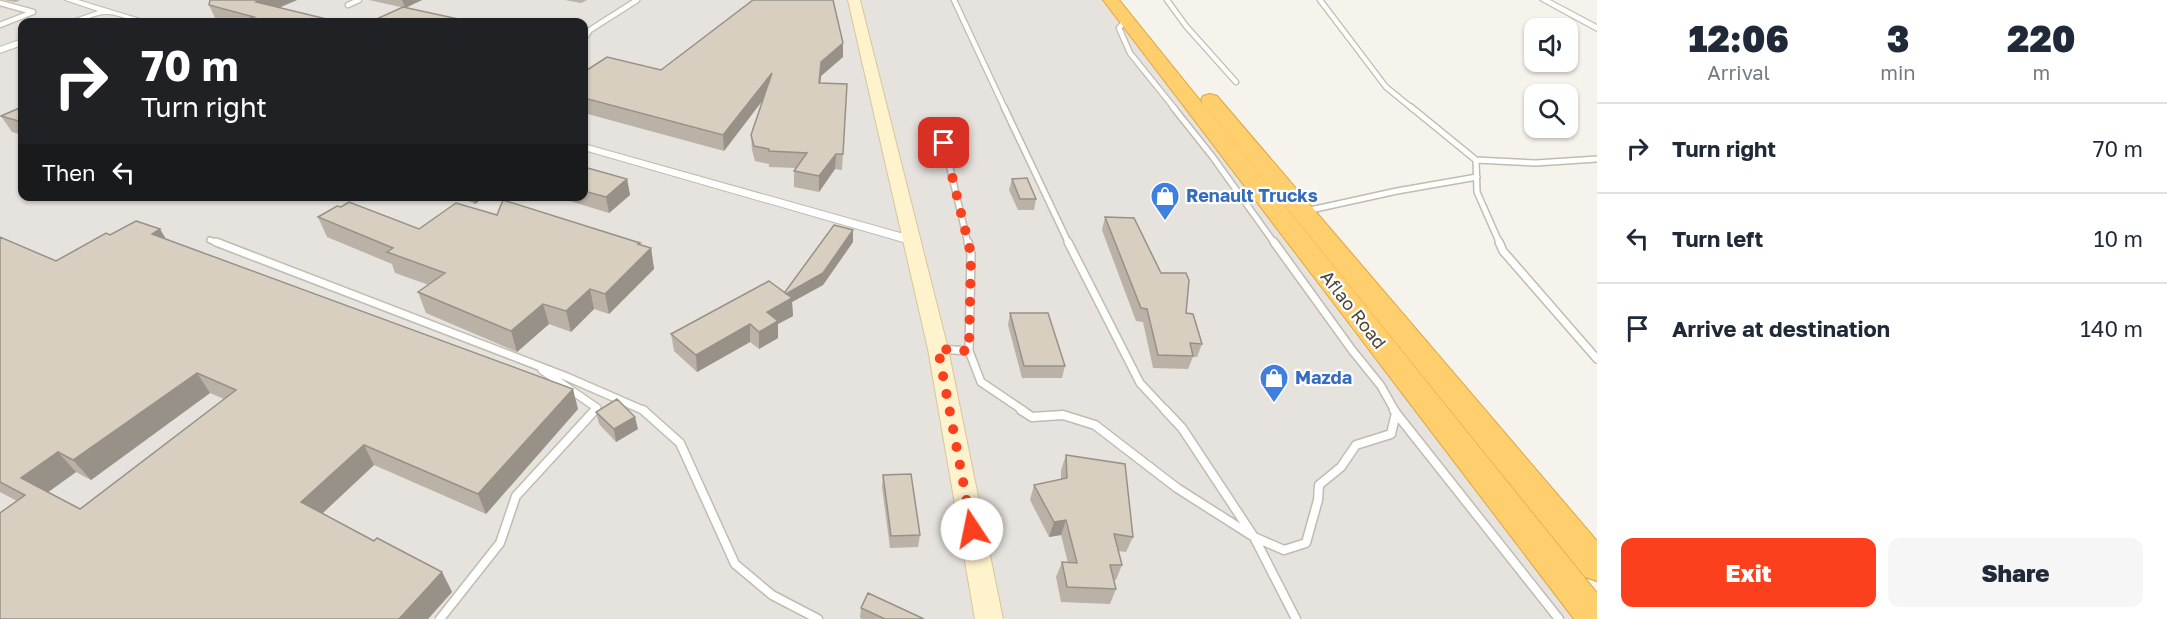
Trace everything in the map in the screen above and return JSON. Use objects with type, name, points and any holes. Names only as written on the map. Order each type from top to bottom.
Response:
[{"type":"highway","name":"Aflao Road","points":[[1111,0],[1143,20],[1597,566]]},
{"type":"highway","name":"Aflao Road","points":[[1127,10],[1596,619]]},
{"type":"street","points":[[69,0],[131,18]]},
{"type":"street","points":[[854,0],[914,241],[938,349],[989,619]]},
{"type":"street","points":[[1544,0],[1597,28]]},
{"type":"street","points":[[86,18],[105,11]]},
{"type":"street","points":[[0,50],[18,43]]},
{"type":"street","points":[[588,148],[914,241]]},
{"type":"lane","points":[[348,5],[359,0]]},
{"type":"lane","points":[[588,33],[637,0]]},
{"type":"lane","points":[[954,0],[1047,200],[1140,383],[1182,428],[1254,537],[1296,619]]},
{"type":"lane","points":[[1167,0],[1186,26],[1236,82]]},
{"type":"lane","points":[[1320,0],[1386,87],[1476,160],[1528,163],[1597,159]]},
{"type":"lane","points":[[0,3],[33,12],[0,25]]},
{"type":"lane","points":[[1127,10],[1119,28],[1130,53],[1218,165],[1381,386],[1396,413],[1559,619]]},
{"type":"lane","points":[[944,143],[971,254],[969,351],[981,382],[1032,417],[1063,416],[1095,425],[1177,488],[1254,537],[1284,550],[1306,543],[1318,500],[1318,485],[1337,472],[1354,446],[1362,441],[1380,440],[1391,434],[1396,413]]},
{"type":"lane","points":[[1476,160],[1477,192],[1503,251],[1597,359]]},
{"type":"lane","points":[[1303,212],[1397,191],[1477,177]]},
{"type":"lane","points":[[210,240],[532,364],[642,409],[681,443],[735,564],[772,595],[818,619]]},
{"type":"lane","points":[[938,349],[969,351]]},
{"type":"lane","points":[[440,619],[500,543],[516,496],[597,408],[532,364]]},
{"type":"shaded area","points":[[0,0],[1102,0],[1359,339],[1580,619],[0,619]]},
{"type":"building","points":[[210,0],[261,0],[256,2],[322,18],[250,18],[254,17],[209,5]]},
{"type":"building","points":[[753,0],[833,0],[843,43],[821,62],[819,83],[847,84],[843,154],[836,154],[819,176],[794,171],[807,153],[769,151],[769,149],[754,146],[751,135],[772,73],[723,135],[588,99],[588,69],[607,57],[661,70]]},
{"type":"building","points":[[403,7],[454,18],[379,18]]},
{"type":"building","points":[[18,109],[18,121],[1,116]]},
{"type":"building","points":[[588,168],[627,179],[606,197],[588,192]]},
{"type":"building","points":[[1027,178],[1036,199],[1020,199],[1012,179]]},
{"type":"building","points":[[503,201],[506,201],[651,248],[605,294],[590,289],[566,311],[543,304],[511,331],[418,292],[445,273],[387,252],[393,248],[318,217],[349,202],[419,229],[456,203],[497,215]]},
{"type":"building","points":[[1105,217],[1134,218],[1161,273],[1186,273],[1189,280],[1186,313],[1193,314],[1202,344],[1190,343],[1193,356],[1158,355],[1147,309],[1141,308]]},
{"type":"building","points":[[136,221],[160,229],[152,234],[573,389],[478,494],[364,445],[301,502],[374,541],[377,538],[442,572],[399,619],[0,619],[0,513],[25,495],[0,482],[0,237],[56,261],[106,233],[110,235]],"holes":[[[197,373],[236,390],[80,509],[21,478],[58,452],[73,460]]]},
{"type":"building","points":[[834,225],[853,230],[823,273],[786,294],[785,292]]},
{"type":"building","points":[[769,281],[792,298],[767,312],[778,321],[759,332],[750,324],[696,355],[671,334]]},
{"type":"building","points":[[1010,313],[1048,313],[1065,366],[1024,366]]},
{"type":"building","points":[[617,399],[635,417],[614,429],[596,412]]},
{"type":"building","points":[[1066,455],[1125,464],[1133,537],[1114,534],[1122,565],[1110,565],[1116,589],[1067,587],[1062,562],[1077,563],[1066,520],[1054,522],[1034,485],[1067,478]]},
{"type":"building","points":[[911,474],[920,535],[891,536],[883,475]]},
{"type":"building","points":[[868,593],[924,619],[885,619],[861,608]]},
{"type":"place","name":"Renault Trucks","points":[[1165,222]]},
{"type":"place","name":"Mazda","points":[[1274,404]]},
{"type":"route","points":[[944,143],[971,254],[969,351],[938,349],[972,529]]}]
